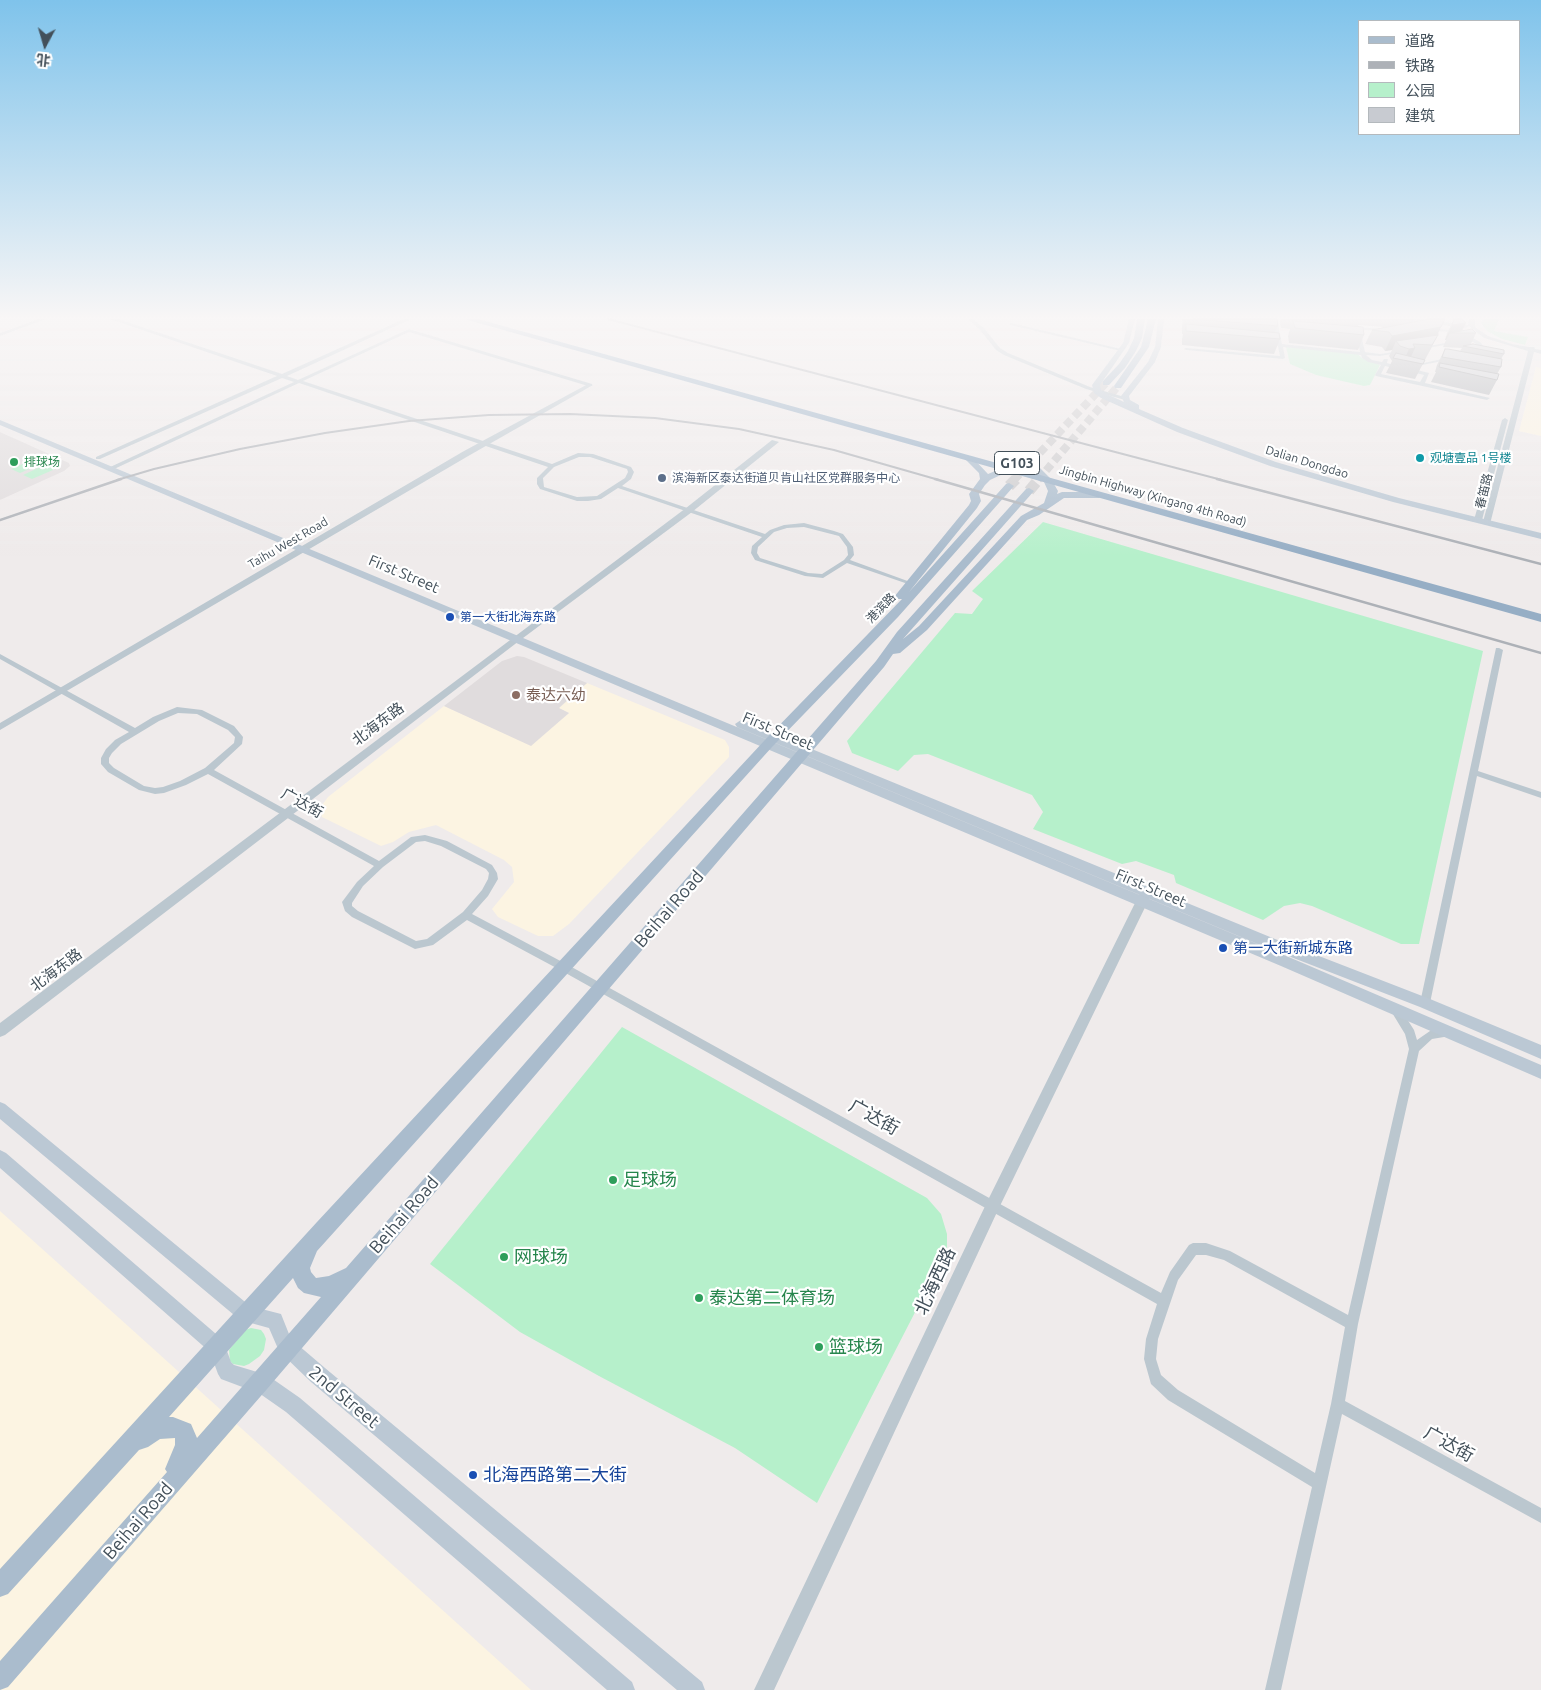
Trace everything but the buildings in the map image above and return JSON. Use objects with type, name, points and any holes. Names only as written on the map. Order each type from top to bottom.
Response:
[{"type":"highway","name":"Jingbin Highway (Xingang 4th Road)","points":[[750,398],[1541,618]]},
{"type":"highway","name":"Jingbin Highway (Xingang 4th Road)","points":[[779,398],[1541,608]]},
{"type":"main road","name":"Dalian Dongdao","points":[[1111,398],[1154,420],[1273,464],[1335,483],[1541,534]]},
{"type":"main road","name":"Dalian Dongdao","points":[[1126,398],[1130,405],[1141,410],[1260,456],[1349,484],[1483,520]]},
{"type":"main road","name":"First Street","points":[[0,417],[98,458],[113,467]]},
{"type":"main road","name":"First Street","points":[[0,422],[113,467],[1144,896],[1396,1011],[1541,1072]]},
{"type":"main road","points":[[969,459],[982,472],[984,480]]},
{"type":"main road","points":[[856,653],[910,583],[974,506],[976,501],[974,494],[984,480],[1019,464]]},
{"type":"main road","points":[[1035,468],[1048,481],[1053,491],[1049,503]]},
{"type":"main road","name":"港滨路","points":[[771,741],[894,615],[1009,486]]},
{"type":"main road","points":[[880,664],[901,634],[1029,491]]},
{"type":"main road","points":[[880,664],[923,628],[1024,518],[1036,513],[1062,495],[1099,495]]},
{"type":"main road","name":"Beihai Road","points":[[0,1678],[260,1382],[880,664]]},
{"type":"main road","points":[[0,1586],[324,1228],[565,968],[771,741]]},
{"type":"main road","name":"First Street","points":[[1144,896],[1425,1003],[1541,1052]]},
{"type":"main road","name":"2nd Street","points":[[0,1109],[246,1314],[275,1320],[279,1326],[282,1342],[288,1349],[694,1690]]},
{"type":"main road","points":[[0,1158],[217,1346],[224,1368],[228,1372],[270,1387],[311,1420],[624,1690]]},
{"type":"main road","points":[[324,1228],[305,1257],[301,1267],[301,1274],[305,1281],[319,1288],[331,1285],[344,1279],[364,1262]]},
{"type":"main road","points":[[107,1470],[156,1429],[173,1427],[184,1431],[186,1445],[180,1461],[145,1513]]},
{"type":"street","points":[[98,458],[231,398]]},
{"type":"street","points":[[113,467],[261,398]]},
{"type":"street","points":[[353,398],[554,465]]},
{"type":"street","name":"Taihu West Road","points":[[0,722],[485,442],[566,398]]},
{"type":"street","name":"春笛路","points":[[1483,520],[1515,398]]},
{"type":"street","name":"北海东路","points":[[0,1031],[689,510],[775,442]]},
{"type":"street","points":[[578,455],[591,455],[622,465],[629,468],[631,472],[628,478],[599,498],[577,499],[542,488],[540,478],[554,465],[578,455]]},
{"type":"street","points":[[617,486],[766,536]]},
{"type":"street","points":[[804,525],[841,535],[850,547],[851,555],[846,561],[823,576],[807,576],[757,559],[754,553],[755,546],[772,531],[786,526],[804,525]]},
{"type":"street","points":[[846,561],[910,583]]},
{"type":"street","points":[[1425,1003],[1499,650]]},
{"type":"street","points":[[0,656],[133,731]]},
{"type":"street","name":"Taihu West Road","points":[[0,727],[60,689]]},
{"type":"street","points":[[177,710],[186,710],[199,712],[231,728],[239,737],[238,744],[233,750],[208,770],[183,783],[164,790],[155,791],[142,788],[111,770],[105,764],[105,758],[108,752],[133,731],[177,710]]},
{"type":"street","name":"广达街","points":[[208,770],[380,865]]},
{"type":"street","points":[[1473,772],[1541,795]]},
{"type":"street","points":[[425,838],[444,843],[489,867],[493,873],[491,885],[466,915],[430,942],[415,945],[355,914],[348,908],[347,902],[360,884],[380,865],[414,839],[425,838]]},
{"type":"street","name":"北海西路","points":[[764,1690],[993,1205],[1144,896]]},
{"type":"street","name":"广达街","points":[[466,915],[565,968],[1164,1301]]},
{"type":"street","points":[[1273,1690],[1338,1404],[1352,1324],[1414,1048],[1410,1033],[1396,1011]]},
{"type":"street","points":[[1414,1048],[1430,1035],[1447,1033]]},
{"type":"street","points":[[1319,1483],[1172,1395],[1156,1379],[1150,1359],[1152,1339],[1174,1276],[1193,1249],[1206,1249],[1226,1255],[1352,1324]]},
{"type":"street","name":"广达街","points":[[1338,1404],[1541,1516]]},
{"type":"shaded area","points":[[1528,398],[1541,398],[1541,436],[1519,431]]},
{"type":"shaded area","points":[[0,432],[69,463],[70,466],[64,471],[0,500]]},
{"type":"shaded area","name":"泰达六幼","points":[[517,656],[524,657],[587,683],[559,708],[569,713],[531,746],[444,706],[502,661]]},
{"type":"shaded area","points":[[587,683],[725,740],[729,747],[729,757],[569,924],[553,936],[538,936],[498,917],[492,909],[514,882],[512,867],[504,860],[436,825],[409,832],[393,842],[381,846],[322,817],[320,808],[328,797],[444,706],[531,745],[569,713],[558,708]]},
{"type":"shaded area","points":[[0,1211],[138,1335],[531,1690],[0,1690]]},
{"type":"green space","points":[[39,457],[48,461],[20,473],[11,469]]},
{"type":"green space","points":[[51,462],[60,467],[32,479],[23,475]]},
{"type":"green space","points":[[1043,522],[1483,651],[1419,944],[1401,944],[1312,906],[1300,903],[1284,906],[1263,920],[1176,883],[1174,875],[1136,861],[1122,864],[1033,829],[1043,812],[1032,795],[928,754],[914,755],[898,771],[852,753],[847,741],[955,613],[972,614],[983,599],[972,591]]},
{"type":"green space","name":"泰达第二体育场","points":[[622,1027],[927,1198],[941,1214],[947,1234],[947,1250],[817,1503],[735,1448],[520,1332],[430,1264]]},
{"type":"green space","points":[[251,1328],[261,1330],[264,1334],[266,1339],[264,1350],[260,1356],[249,1364],[244,1366],[233,1364],[230,1361],[229,1350],[245,1330]]},
{"type":"tunnel","points":[[1014,480],[1092,398]]},
{"type":"tunnel","points":[[1038,480],[1108,398]]},
{"type":"tunnel","points":[[1009,486],[1016,479]]},
{"type":"tunnel","points":[[1029,491],[1039,479]]},
{"type":"railway","points":[[909,398],[1222,480]]},
{"type":"railway","points":[[117,480],[154,469],[240,449],[325,433],[409,421],[489,415],[570,414],[655,418],[739,429],[834,450],[939,480]]},
{"type":"railway","points":[[0,520],[121,479]]},
{"type":"railway","points":[[935,479],[1541,653]]},
{"type":"railway","points":[[1217,479],[1541,564]]},
{"type":"place","name":"观塘壹品 1号楼","points":[[1420,458]]},
{"type":"place","name":"排球场","points":[[14,462]]},
{"type":"place","name":"滨海新区泰达街道贝肯山社区党群服务中心","points":[[662,478]]},
{"type":"place","name":"第一大街北海东路","points":[[450,617]]},
{"type":"place","name":"泰达六幼","points":[[516,695]]},
{"type":"place","name":"第一大街新城东路","points":[[1223,948]]},
{"type":"place","name":"足球场","points":[[613,1180]]},
{"type":"place","name":"网球场","points":[[504,1257]]},
{"type":"place","name":"泰达第二体育场","points":[[699,1298]]},
{"type":"place","name":"篮球场","points":[[819,1347]]},
{"type":"place","name":"北海西路第二大街","points":[[473,1475]]}]
